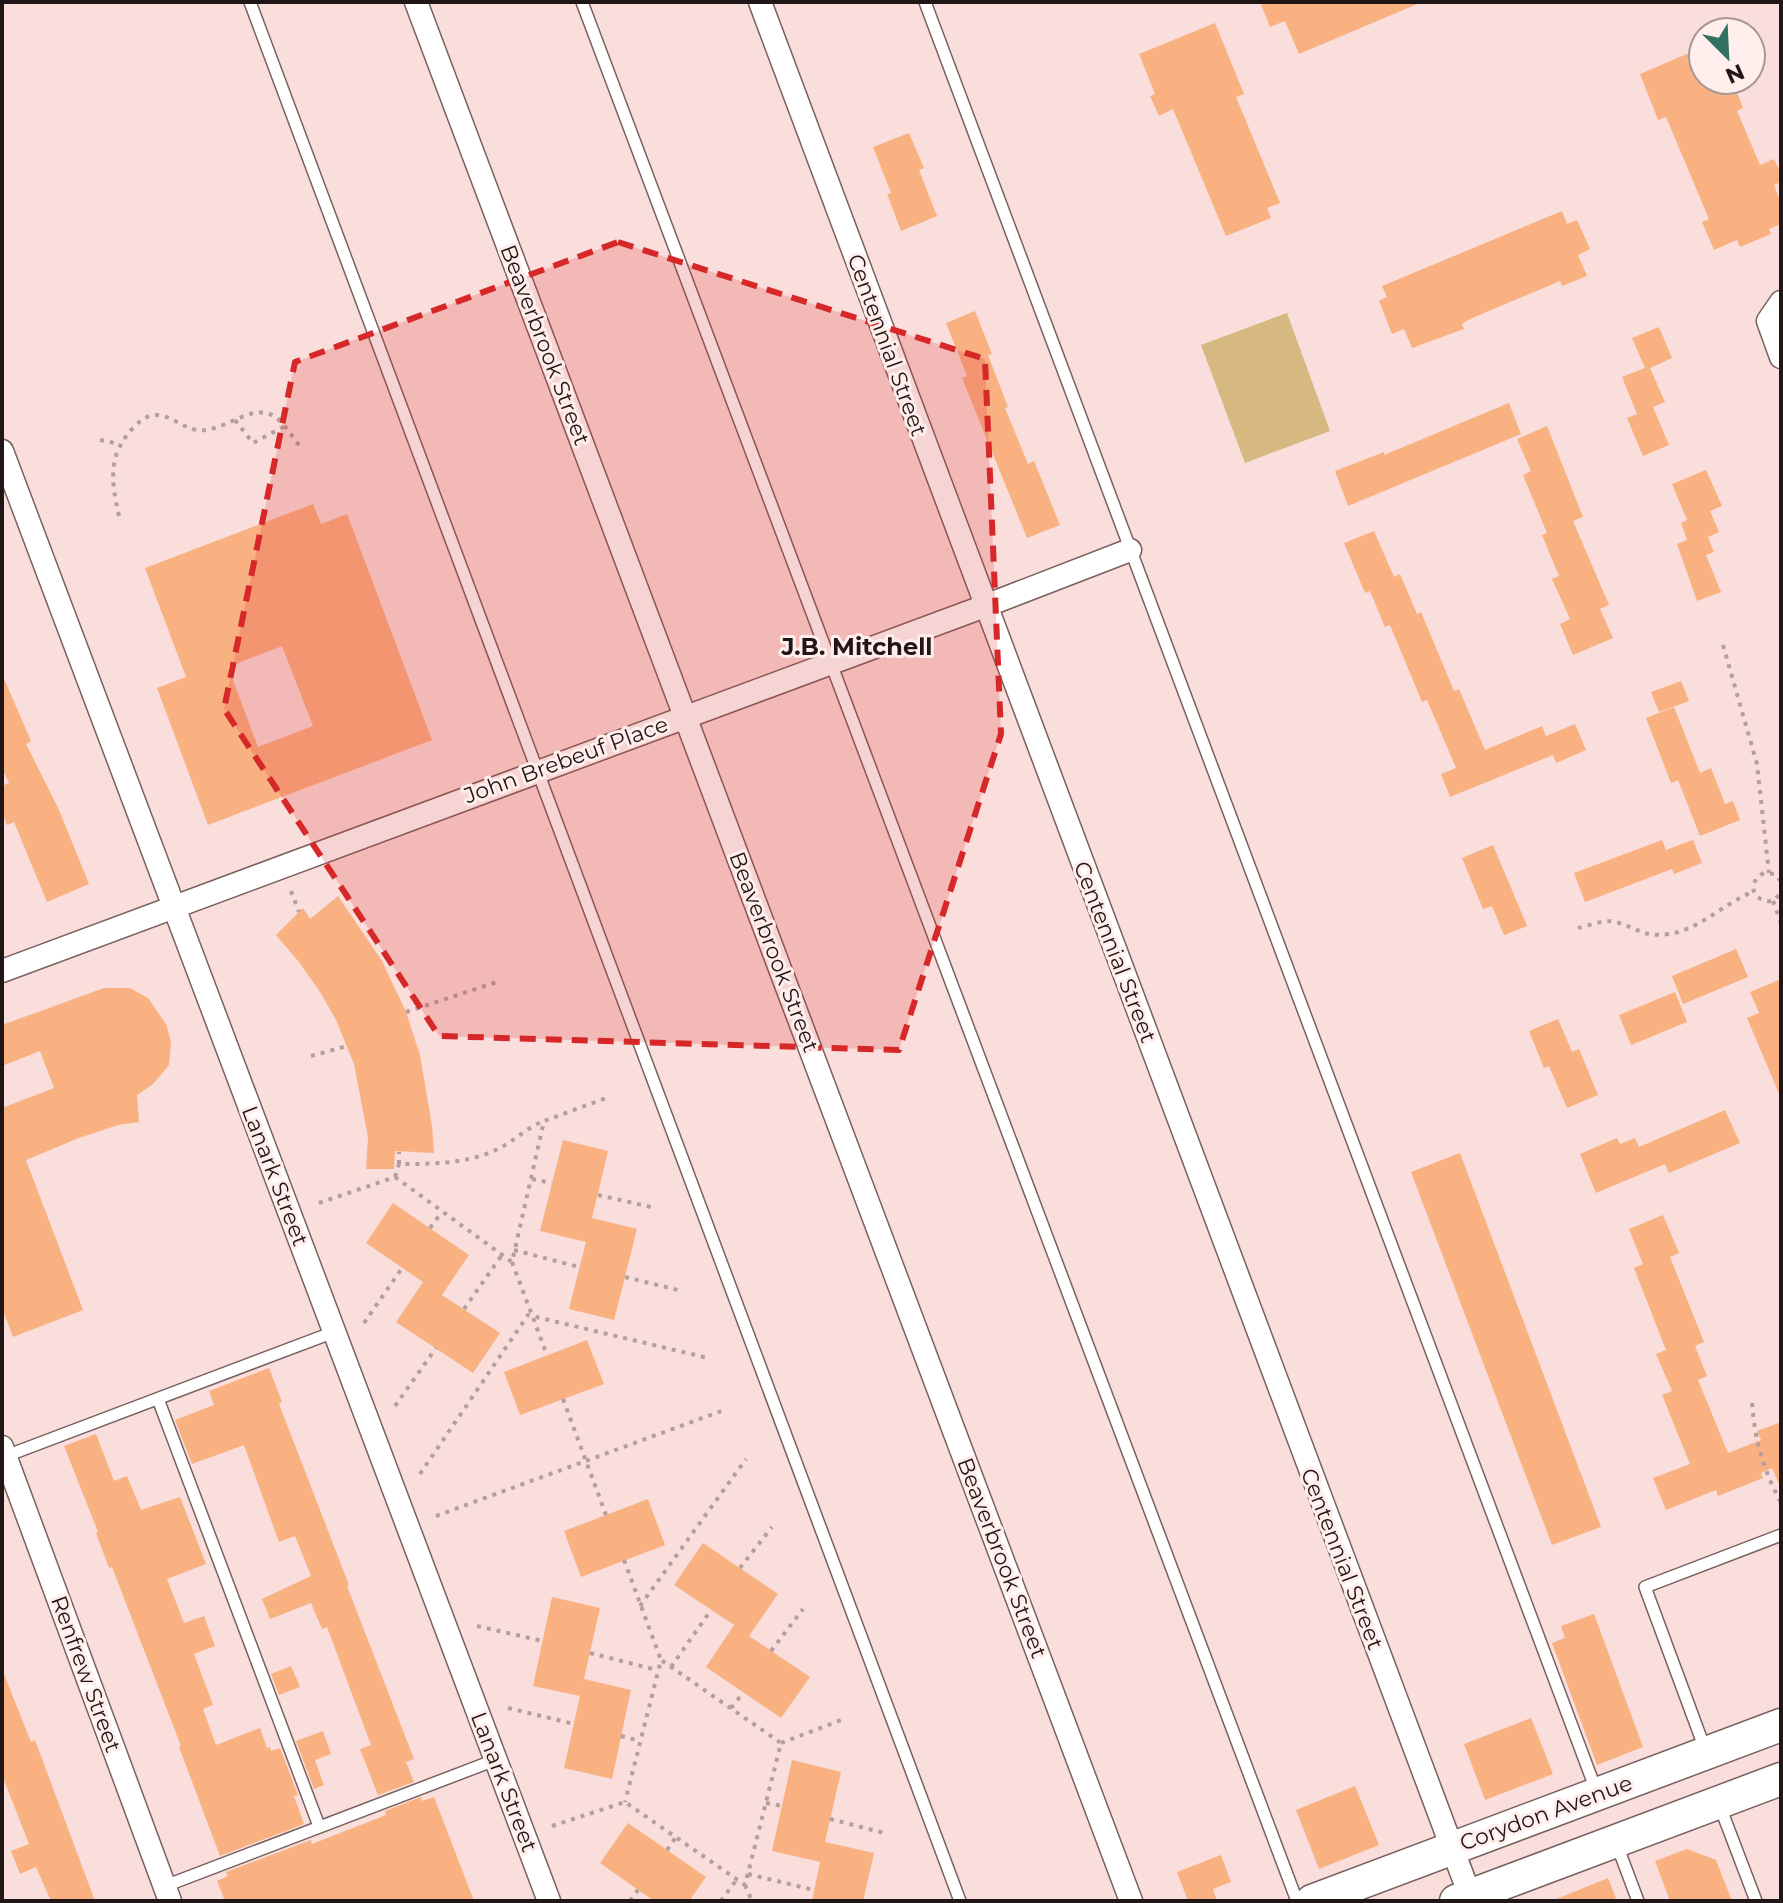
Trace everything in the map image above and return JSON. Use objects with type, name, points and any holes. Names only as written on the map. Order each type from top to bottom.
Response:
[{"type":"main road","name":"Corydon Avenue","points":[[1312,1901],[1781,1725]]},
{"type":"main road","points":[[1466,1899],[1781,1779]]},
{"type":"street","name":"Beaverbrook Street","points":[[416,2],[1131,1901]]},
{"type":"street","name":"Centennial Street","points":[[760,2],[1451,1849],[1466,1899]]},
{"type":"street","points":[[1781,302],[1768,321],[1781,357]]},
{"type":"street","name":"Lanark Street","points":[[2,451],[549,1901]]},
{"type":"street","name":"John Brebeuf Place","points":[[2,971],[1130,550]]},
{"type":"street","name":"Renfrew Street","points":[[4,1452],[168,1893]]},
{"type":"lane","points":[[250,2],[960,1901]]},
{"type":"lane","points":[[582,2],[1297,1901]]},
{"type":"lane","points":[[925,2],[1597,1794]]},
{"type":"lane","points":[[4,1452],[158,1399],[334,1332]]},
{"type":"lane","points":[[158,1399],[319,1826]]},
{"type":"lane","points":[[1707,1753],[1645,1587],[1781,1535]]},
{"type":"lane","points":[[168,1893],[319,1826],[495,1760]]},
{"type":"lane","points":[[1718,1802],[1756,1901]]},
{"type":"lane","points":[[1616,1841],[1638,1901]]},
{"type":"path","points":[[119,516],[113,487],[115,453],[140,421],[150,415],[162,415],[196,430],[211,430],[251,412],[266,413],[281,421],[301,448]]},
{"type":"path","points":[[235,420],[253,443],[285,426]]},
{"type":"path","points":[[100,440],[119,444]]},
{"type":"path","points":[[1723,645],[1757,764],[1769,873]]},
{"type":"path","points":[[1769,873],[1781,881]]},
{"type":"path","points":[[1753,892],[1756,878],[1769,873]]},
{"type":"path","points":[[291,891],[299,912]]},
{"type":"path","points":[[1753,892],[1763,901],[1773,901],[1781,893]]},
{"type":"path","points":[[1578,928],[1613,921],[1639,933],[1665,935],[1688,930],[1734,899],[1753,892]]},
{"type":"path","points":[[1773,901],[1781,923]]},
{"type":"path","points":[[406,1012],[500,981]]},
{"type":"path","points":[[311,1056],[347,1046]]},
{"type":"path","points":[[399,1164],[469,1160],[496,1150],[544,1121],[609,1097]]},
{"type":"path","points":[[544,1121],[512,1262],[547,1355]]},
{"type":"path","points":[[395,1177],[399,1152]]},
{"type":"path","points":[[319,1203],[395,1177]]},
{"type":"path","points":[[395,1177],[512,1262]]},
{"type":"path","points":[[532,1179],[552,1183]]},
{"type":"path","points":[[598,1195],[651,1207]]},
{"type":"path","points":[[430,1228],[442,1212]]},
{"type":"path","points":[[514,1250],[579,1267]]},
{"type":"path","points":[[464,1309],[502,1255]]},
{"type":"path","points":[[364,1323],[402,1268]]},
{"type":"path","points":[[625,1277],[682,1291]]},
{"type":"path","points":[[420,1474],[528,1315],[708,1358]]},
{"type":"path","points":[[395,1406],[436,1348]]},
{"type":"path","points":[[563,1399],[606,1515]]},
{"type":"path","points":[[1752,1403],[1755,1439],[1781,1503]]},
{"type":"path","points":[[436,1516],[727,1409]]},
{"type":"path","points":[[640,1606],[746,1459]]},
{"type":"path","points":[[740,1568],[772,1527]]},
{"type":"path","points":[[624,1560],[661,1660],[781,1743]]},
{"type":"path","points":[[771,1651],[803,1609]]},
{"type":"path","points":[[671,1667],[711,1610]]},
{"type":"path","points":[[477,1626],[543,1641]]},
{"type":"path","points":[[590,1653],[658,1670]]},
{"type":"path","points":[[625,1802],[661,1660]]},
{"type":"path","points":[[731,1708],[743,1693]]},
{"type":"path","points":[[508,1708],[574,1724]]},
{"type":"path","points":[[781,1743],[844,1719]]},
{"type":"path","points":[[621,1736],[640,1741]]},
{"type":"path","points":[[745,1885],[781,1743]]},
{"type":"path","points":[[552,1826],[625,1802]]},
{"type":"path","points":[[625,1802],[745,1885],[752,1901]]},
{"type":"path","points":[[766,1803],[782,1806]]},
{"type":"path","points":[[830,1819],[888,1834]]},
{"type":"path","points":[[667,1850],[676,1837]]},
{"type":"path","points":[[748,1874],[814,1890]]},
{"type":"path","points":[[721,1901],[737,1879]]},
{"type":"path","points":[[630,1901],[638,1890]]},
{"type":"highlighted area","points":[[618,242],[985,359],[1001,734],[899,1050],[439,1036],[224,709],[295,362]]},
{"type":"shaded area","points":[[1287,313],[1330,431],[1245,463],[1201,345]]},
{"type":"building","points":[[1260,2],[1422,2],[1299,54],[1285,21],[1270,27]]},
{"type":"building","points":[[1215,23],[1244,94],[1236,97],[1280,203],[1267,208],[1271,218],[1226,236],[1173,109],[1159,116],[1150,96],[1155,94],[1139,54]]},
{"type":"building","points":[[1687,54],[1687,96],[1738,96],[1743,108],[1737,111],[1760,165],[1774,159],[1781,174],[1781,182],[1774,185],[1781,203],[1781,224],[1769,229],[1771,234],[1740,247],[1737,240],[1714,250],[1702,222],[1709,219],[1666,117],[1658,120],[1640,74]]},
{"type":"building","points":[[909,133],[924,168],[919,170],[937,216],[901,231],[887,194],[891,193],[873,147]]},
{"type":"building","points":[[1562,211],[1567,224],[1577,220],[1590,249],[1578,255],[1587,276],[1562,286],[1560,281],[1468,320],[1462,324],[1464,329],[1412,348],[1404,329],[1392,334],[1379,301],[1387,297],[1382,286]]},
{"type":"building","points":[[975,311],[992,354],[988,355],[1008,407],[1005,408],[1028,464],[1034,461],[1060,525],[1027,538],[962,378],[967,376],[946,323]]},
{"type":"building","points":[[1659,327],[1672,358],[1650,368],[1665,402],[1653,407],[1669,445],[1643,456],[1627,418],[1637,414],[1622,377],[1645,368],[1632,338]]},
{"type":"building","points":[[1509,403],[1521,434],[1348,506],[1335,471],[1384,452],[1384,455]]},
{"type":"building","points":[[1547,426],[1583,517],[1573,521],[1609,605],[1600,609],[1613,638],[1573,655],[1560,624],[1570,619],[1552,579],[1559,576],[1542,535],[1547,533],[1523,475],[1531,471],[1517,439]]},
{"type":"building","points":[[1706,470],[1722,506],[1710,511],[1719,532],[1708,537],[1714,552],[1706,555],[1721,592],[1697,601],[1677,544],[1687,540],[1681,523],[1687,520],[1672,484]]},
{"type":"building","points":[[313,504],[321,524],[347,514],[432,740],[208,825],[157,688],[186,677],[145,568]],"holes":[[[282,646],[313,726],[258,747],[228,667]]]},
{"type":"building","points":[[1374,531],[1394,577],[1400,574],[1417,614],[1421,612],[1454,691],[1459,689],[1485,750],[1542,726],[1546,736],[1575,724],[1586,750],[1556,763],[1553,755],[1450,797],[1441,774],[1456,768],[1427,700],[1422,702],[1390,625],[1385,627],[1370,591],[1365,593],[1344,543]]},
{"type":"building","points":[[2,674],[31,741],[26,744],[59,810],[89,884],[47,902],[14,822],[7,825],[2,813],[2,786],[9,783],[2,768]]},
{"type":"building","points":[[1681,681],[1689,701],[1659,712],[1651,692]]},
{"type":"building","points":[[1674,707],[1700,773],[1711,768],[1725,804],[1733,801],[1740,820],[1700,836],[1678,780],[1671,783],[1646,718]]},
{"type":"building","points":[[1662,840],[1666,850],[1693,840],[1702,863],[1674,874],[1672,869],[1585,902],[1574,873]]},
{"type":"building","points":[[1493,845],[1527,926],[1504,935],[1492,906],[1483,909],[1462,858]]},
{"type":"building","points":[[338,896],[382,961],[406,1012],[420,1055],[434,1153],[395,1151],[394,1169],[366,1169],[368,1137],[354,1064],[336,1020],[320,992],[276,935],[303,908],[310,919]]},
{"type":"building","points":[[1736,949],[1748,977],[1683,1004],[1672,976]]},
{"type":"building","points":[[1781,979],[1781,1098],[1747,1018],[1759,1013],[1750,992]]},
{"type":"building","points":[[104,988],[130,988],[148,998],[166,1024],[171,1042],[169,1065],[153,1084],[137,1095],[139,1122],[118,1125],[79,1138],[26,1160],[83,1310],[13,1337],[2,1308],[2,1108],[54,1088],[40,1051],[2,1066],[2,1025]]},
{"type":"building","points":[[1675,992],[1687,1022],[1631,1045],[1619,1015]]},
{"type":"building","points":[[1558,1019],[1572,1052],[1579,1049],[1598,1095],[1567,1108],[1549,1066],[1544,1068],[1529,1031]]},
{"type":"building","points":[[1725,1110],[1740,1143],[1669,1173],[1665,1164],[1596,1193],[1580,1154],[1617,1138],[1620,1144],[1635,1138],[1639,1147]]},
{"type":"building","points":[[563,1140],[608,1151],[592,1218],[637,1229],[614,1320],[569,1309],[586,1242],[540,1231]]},
{"type":"building","points":[[1460,1153],[1601,1527],[1552,1545],[1411,1172]]},
{"type":"building","points":[[393,1203],[469,1255],[442,1295],[500,1333],[473,1373],[396,1322],[423,1282],[366,1243]]},
{"type":"building","points":[[1663,1215],[1679,1253],[1670,1257],[1704,1342],[1695,1346],[1707,1376],[1698,1380],[1728,1453],[1761,1440],[1757,1431],[1781,1422],[1781,1488],[1772,1468],[1761,1473],[1763,1478],[1718,1496],[1716,1490],[1666,1510],[1653,1478],[1690,1464],[1662,1395],[1672,1391],[1656,1354],[1666,1350],[1634,1268],[1643,1264],[1629,1229]]},
{"type":"building","points":[[587,1340],[604,1384],[520,1415],[504,1372]]},
{"type":"building","points":[[269,1368],[282,1402],[279,1404],[414,1759],[406,1762],[414,1782],[378,1795],[360,1749],[371,1745],[327,1627],[322,1629],[311,1603],[270,1619],[262,1599],[311,1576],[295,1536],[279,1542],[244,1445],[192,1464],[175,1420],[214,1405],[209,1391]]},
{"type":"building","points":[[96,1434],[114,1481],[127,1476],[141,1510],[180,1497],[206,1564],[167,1579],[184,1623],[204,1616],[215,1646],[194,1654],[213,1705],[203,1709],[216,1745],[260,1728],[267,1748],[270,1747],[271,1751],[280,1748],[298,1795],[294,1796],[304,1824],[220,1856],[181,1746],[112,1567],[109,1568],[64,1446]]},
{"type":"building","points":[[648,1499],[665,1545],[581,1577],[564,1531]]},
{"type":"building","points":[[703,1543],[778,1594],[749,1636],[810,1677],[781,1718],[706,1667],[734,1625],[674,1585]]},
{"type":"building","points":[[552,1597],[600,1608],[581,1692],[584,1679],[631,1690],[612,1779],[564,1768],[580,1696],[533,1686]]},
{"type":"building","points":[[1594,1614],[1643,1747],[1597,1765],[1552,1643],[1565,1638],[1561,1626]]},
{"type":"building","points":[[291,1666],[300,1687],[279,1695],[271,1674]]},
{"type":"building","points":[[2,1669],[31,1742],[35,1740],[95,1901],[51,1901],[36,1867],[20,1874],[11,1851],[29,1844],[2,1775]]},
{"type":"building","points":[[1531,1718],[1553,1774],[1485,1800],[1464,1744]]},
{"type":"building","points":[[323,1731],[331,1754],[315,1760],[324,1785],[314,1789],[296,1741]]},
{"type":"building","points":[[792,1760],[841,1772],[825,1842],[874,1853],[863,1901],[812,1901],[820,1862],[772,1851]]},
{"type":"building","points":[[1355,1786],[1379,1845],[1319,1869],[1296,1810]]},
{"type":"building","points":[[421,1797],[422,1801],[434,1797],[474,1901],[225,1901],[217,1881],[228,1876],[226,1872],[311,1840],[312,1844],[386,1815],[385,1811]]},
{"type":"building","points":[[628,1823],[706,1877],[689,1901],[654,1901],[600,1863]]},
{"type":"building","points":[[1687,1849],[1716,1860],[1732,1901],[1670,1901],[1655,1861]]},
{"type":"building","points":[[1221,1855],[1231,1882],[1213,1889],[1217,1901],[1188,1901],[1177,1872]]},
{"type":"building","points":[[1608,1878],[1617,1901],[1554,1901],[1554,1900]]},
{"type":"district","name":"J.B. Mitchell","points":[[857,646]]}]
